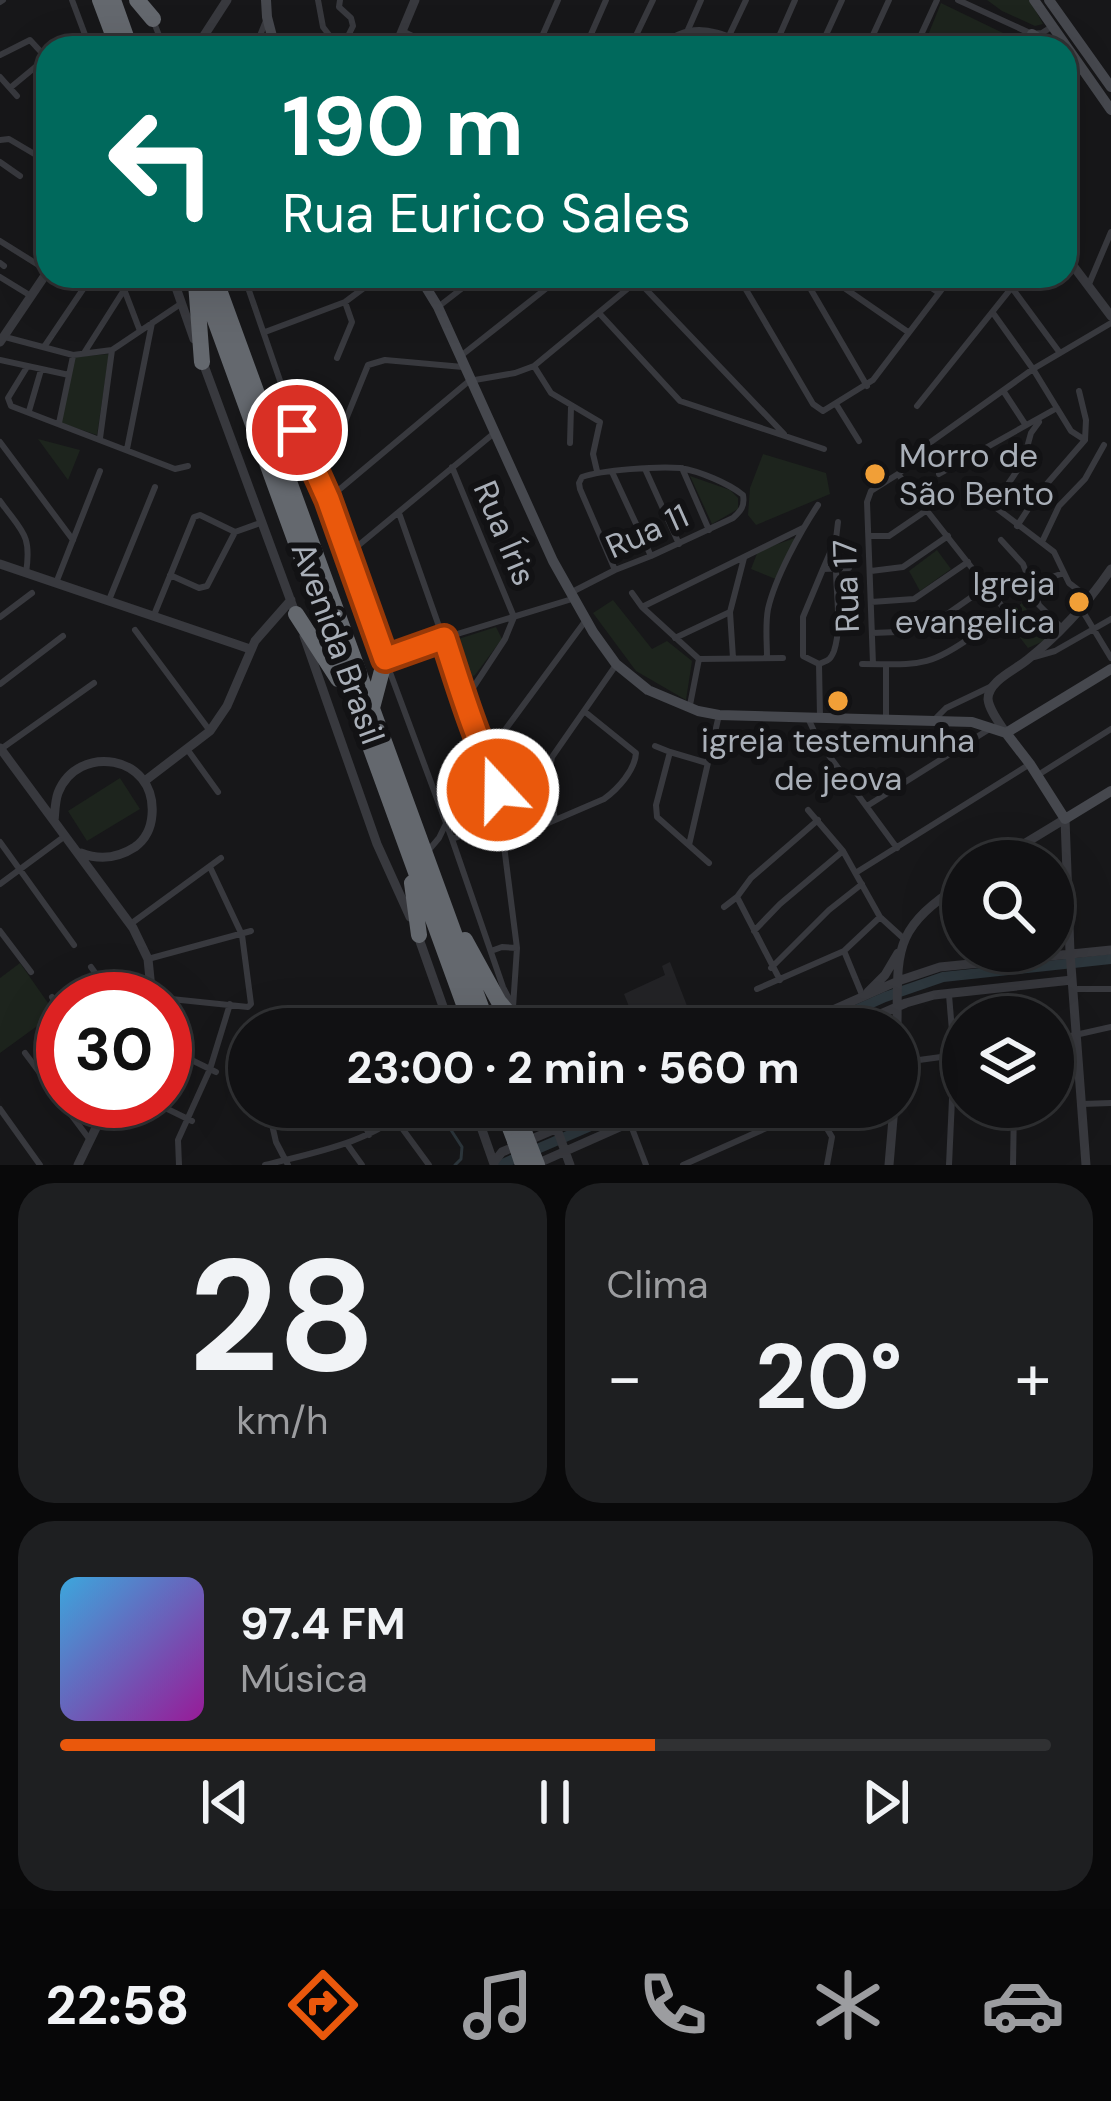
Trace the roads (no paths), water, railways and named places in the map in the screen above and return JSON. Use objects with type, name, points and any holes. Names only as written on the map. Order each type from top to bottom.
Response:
[{"type":"highway","points":[[100,0],[114,36]]},
{"type":"highway","points":[[113,0],[126,36]]},
{"type":"highway","points":[[141,0],[153,19]]},
{"type":"highway","points":[[199,288],[202,362]]},
{"type":"highway","name":"Avenida Brasil","points":[[203,288],[481,1008]]},
{"type":"highway","name":"Avenida Brasil","points":[[218,288],[287,476],[400,830],[465,1008]]},
{"type":"highway","points":[[293,607],[366,714]]},
{"type":"highway","points":[[366,714],[385,659]]},
{"type":"highway","points":[[400,830],[418,935]]},
{"type":"highway","points":[[444,910],[506,1008]]},
{"type":"highway","points":[[514,1128],[535,1165]]},
{"type":"highway","points":[[519,1128],[523,1165]]},
{"type":"main road","points":[[1034,0],[1069,36]]},
{"type":"main road","points":[[1049,0],[1065,36]]},
{"type":"main road","points":[[266,6],[271,36]]},
{"type":"main road","points":[[1077,46],[1111,87]]},
{"type":"main road","points":[[1077,56],[1111,110]]},
{"type":"main road","points":[[1077,69],[1093,84]]},
{"type":"main road","points":[[426,288],[571,597],[616,664],[648,690],[689,709],[719,715],[972,722],[999,730],[1034,770],[1065,819],[1111,791]]},
{"type":"main road","points":[[999,730],[1111,669]]},
{"type":"street","points":[[72,0],[86,36]]},
{"type":"street","points":[[204,36],[227,0]]},
{"type":"street","points":[[318,0],[323,28],[330,36]]},
{"type":"street","points":[[340,0],[339,7],[353,26],[348,36]]},
{"type":"street","points":[[401,36],[415,0]]},
{"type":"street","points":[[543,36],[558,0]]},
{"type":"street","points":[[590,36],[606,0]]},
{"type":"street","points":[[636,36],[653,0]]},
{"type":"street","points":[[687,32],[701,0]]},
{"type":"street","points":[[738,36],[746,0]]},
{"type":"street","points":[[779,36],[795,0]]},
{"type":"street","points":[[826,36],[842,0]]},
{"type":"street","points":[[872,36],[889,0]]},
{"type":"street","points":[[920,36],[937,0]]},
{"type":"street","points":[[958,0],[1032,34],[1057,22]]},
{"type":"street","points":[[258,36],[266,6]]},
{"type":"street","points":[[153,19],[159,36]]},
{"type":"street","points":[[403,31],[413,36]]},
{"type":"street","points":[[680,36],[687,32],[719,36]]},
{"type":"street","points":[[0,55],[30,40],[36,46]]},
{"type":"street","points":[[10,88],[36,66]]},
{"type":"street","points":[[0,76],[16,96]]},
{"type":"street","points":[[0,140],[9,139],[36,155]]},
{"type":"street","points":[[0,162],[20,176]]},
{"type":"street","points":[[1089,284],[1111,232]]},
{"type":"street","points":[[0,242],[36,264]]},
{"type":"street","points":[[928,444],[1111,319],[1077,270]]},
{"type":"street","points":[[0,277],[31,296]]},
{"type":"street","points":[[36,288],[2,339],[74,355],[112,350],[182,303]]},
{"type":"street","points":[[44,346],[84,288]]},
{"type":"street","name":"Avenida Brasil","points":[[176,288],[377,844],[418,935],[444,1008]]},
{"type":"street","name":"Avenida Brasil","points":[[248,288],[512,1008]]},
{"type":"street","points":[[265,332],[345,302],[364,288]]},
{"type":"street","points":[[438,307],[463,288]]},
{"type":"street","points":[[320,483],[368,365],[385,360],[461,362],[548,288]]},
{"type":"street","points":[[328,499],[469,381],[534,366],[629,288]]},
{"type":"street","points":[[649,288],[786,437]]},
{"type":"street","points":[[745,288],[813,404],[823,411],[867,386],[943,288]]},
{"type":"street","points":[[810,288],[867,386]]},
{"type":"street","points":[[844,288],[908,332]]},
{"type":"street","points":[[932,288],[939,293]]},
{"type":"street","points":[[917,406],[1012,288],[1060,353]]},
{"type":"street","points":[[124,290],[140,331]]},
{"type":"street","points":[[84,354],[124,290]]},
{"type":"street","points":[[338,358],[352,322],[345,302]]},
{"type":"street","points":[[992,312],[1070,431],[1085,440]]},
{"type":"street","points":[[599,314],[680,401],[824,448]]},
{"type":"street","points":[[127,449],[153,322]]},
{"type":"street","points":[[100,438],[112,350]]},
{"type":"street","points":[[59,423],[74,355]]},
{"type":"street","points":[[0,360],[69,375]]},
{"type":"street","points":[[534,366],[551,393],[600,422],[593,454],[598,472]]},
{"type":"street","points":[[27,367],[8,403],[175,469],[188,466]]},
{"type":"street","points":[[29,411],[41,370]]},
{"type":"street","points":[[1003,391],[1025,424]]},
{"type":"street","points":[[1017,526],[1085,440],[1079,392]]},
{"type":"street","points":[[836,404],[859,441]]},
{"type":"street","points":[[570,443],[571,406]]},
{"type":"street","points":[[261,408],[290,409]]},
{"type":"street","points":[[1057,408],[1032,430],[1023,462],[990,504],[1042,542],[1058,558],[1069,583],[1090,599]]},
{"type":"street","points":[[939,474],[1041,419]]},
{"type":"street","points":[[348,554],[494,434]]},
{"type":"street","points":[[0,442],[73,540]]},
{"type":"street","points":[[1042,542],[1059,506],[1085,479],[1104,445]]},
{"type":"street","points":[[287,476],[312,466]]},
{"type":"street","points":[[862,664],[938,659],[1005,610],[898,474],[908,466]]},
{"type":"street","name":"Rua Íris","points":[[452,467],[514,617]]},
{"type":"street","points":[[615,570],[579,483],[582,476],[682,468],[709,530]]},
{"type":"street","name":"Rua 11","points":[[385,659],[571,597],[615,570],[709,530],[742,509],[739,491],[682,468]]},
{"type":"street","points":[[645,470],[679,544]]},
{"type":"street","points":[[56,584],[100,471]]},
{"type":"street","points":[[612,472],[651,556]]},
{"type":"street","name":"Rua 17","points":[[873,664],[868,496],[898,474]]},
{"type":"street","points":[[110,600],[154,487]]},
{"type":"street","points":[[0,501],[28,541],[26,574]]},
{"type":"street","points":[[767,659],[768,610],[803,528],[818,505]]},
{"type":"street","points":[[869,536],[890,536],[927,510]]},
{"type":"street","points":[[398,513],[487,759],[494,767]]},
{"type":"street","points":[[154,615],[194,517],[200,514],[235,532]]},
{"type":"street","points":[[170,575],[199,588],[207,586],[235,532],[263,522]]},
{"type":"street","points":[[819,664],[803,656],[803,617],[836,539],[838,522]]},
{"type":"street","points":[[642,607],[803,528]]},
{"type":"street","points":[[870,571],[903,566],[947,536]]},
{"type":"street","points":[[1001,540],[1023,564],[1039,605],[1063,629]]},
{"type":"street","points":[[733,658],[730,612],[745,558]]},
{"type":"street","points":[[871,602],[914,598],[968,562]]},
{"type":"street","points":[[0,564],[250,649]]},
{"type":"street","points":[[823,569],[849,568]]},
{"type":"street","points":[[934,720],[993,685],[1063,629],[1111,568]]},
{"type":"street","points":[[819,664],[834,653],[836,569]]},
{"type":"street","points":[[1030,584],[1064,573]]},
{"type":"street","points":[[872,633],[923,631],[987,586]]},
{"type":"street","points":[[0,617],[32,593]]},
{"type":"street","points":[[632,593],[699,659],[782,658]]},
{"type":"street","points":[[146,780],[210,731],[227,706],[250,649],[276,617],[293,607]]},
{"type":"street","points":[[1082,610],[1111,658]]},
{"type":"street","points":[[675,638],[730,612]]},
{"type":"street","points":[[465,700],[506,639],[514,617]]},
{"type":"street","points":[[1030,657],[1055,651],[1111,619]]},
{"type":"street","points":[[516,1008],[517,948],[494,767],[502,734],[586,620]]},
{"type":"street","points":[[135,630],[210,731]]},
{"type":"street","points":[[0,684],[63,636]]},
{"type":"street","points":[[689,709],[699,659]]},
{"type":"street","points":[[555,820],[548,780],[552,757],[616,664]]},
{"type":"street","points":[[819,664],[814,717],[819,742],[897,848]]},
{"type":"street","points":[[886,664],[886,719]]},
{"type":"street","points":[[94,683],[0,748],[130,925],[148,959],[149,972]]},
{"type":"street","points":[[867,806],[999,730],[988,701],[993,685]]},
{"type":"street","points":[[505,842],[610,795],[624,779],[637,756],[630,745],[584,711]]},
{"type":"street","points":[[689,845],[719,715]]},
{"type":"street","points":[[857,872],[1111,729]]},
{"type":"street","points":[[656,746],[706,763]]},
{"type":"street","points":[[187,749],[218,792]]},
{"type":"street","points":[[670,752],[656,812],[709,862]]},
{"type":"street","points":[[424,856],[487,759]]},
{"type":"street","points":[[54,821],[57,794],[64,781],[89,764],[119,764],[146,780],[152,795],[150,829],[140,843],[101,858],[76,850]]},
{"type":"street","points":[[38,799],[57,794]]},
{"type":"street","points":[[808,810],[843,851],[880,916],[902,943],[897,1008]]},
{"type":"street","points":[[1032,840],[1065,819],[1066,840]]},
{"type":"street","points":[[724,907],[818,820]]},
{"type":"street","points":[[452,838],[502,821]]},
{"type":"street","points":[[0,884],[65,836]]},
{"type":"street","points":[[0,842],[74,945]]},
{"type":"street","points":[[754,931],[843,851]]},
{"type":"street","points":[[95,877],[101,858]]},
{"type":"street","points":[[130,925],[221,858]]},
{"type":"street","points":[[192,1001],[251,1004],[242,935],[211,867]]},
{"type":"street","points":[[771,968],[862,884]]},
{"type":"street","points":[[737,897],[779,980]]},
{"type":"street","points":[[863,997],[885,974],[929,907],[942,898]]},
{"type":"street","points":[[757,989],[844,951],[880,916]]},
{"type":"street","points":[[0,931],[31,971]]},
{"type":"street","points":[[148,959],[251,931]]},
{"type":"street","points":[[491,951],[517,948]]},
{"type":"street","points":[[1074,968],[1111,950]]},
{"type":"street","points":[[844,951],[863,997]]},
{"type":"street","points":[[91,967],[95,972]]},
{"type":"street","points":[[838,1008],[942,967]]},
{"type":"street","points":[[1074,971],[1111,988]]},
{"type":"street","points":[[889,1008],[1060,972]]},
{"type":"street","points":[[1071,972],[1085,1165]]},
{"type":"street","points":[[192,1114],[213,1071],[230,1004]]},
{"type":"street","points":[[1076,1035],[1111,1027]]},
{"type":"street","points":[[25,1052],[90,1140]]},
{"type":"street","points":[[192,1060],[213,1071]]},
{"type":"street","points":[[1082,1104],[1111,1103]]},
{"type":"street","points":[[0,1108],[40,1165]]},
{"type":"street","points":[[78,1165],[96,1128]]},
{"type":"street","points":[[179,1165],[178,1140],[185,1128]]},
{"type":"street","points":[[273,1128],[286,1163]]},
{"type":"street","points":[[366,1128],[369,1135]]},
{"type":"street","points":[[265,1165],[286,1163],[382,1128]]},
{"type":"street","points":[[402,1128],[429,1165]]},
{"type":"street","points":[[481,1128],[494,1164]]},
{"type":"street","points":[[535,1165],[566,1145],[613,1128]]},
{"type":"street","points":[[632,1128],[646,1165]]},
{"type":"street","points":[[683,1165],[767,1128]]},
{"type":"street","points":[[818,1165],[828,1163],[832,1137],[827,1128]]},
{"type":"street","points":[[889,1165],[892,1128]]},
{"type":"street","points":[[949,1165],[952,1128]]},
{"type":"street","points":[[1012,1165],[1013,1128]]},
{"type":"street","points":[[346,1143],[362,1165]]},
{"type":"street","points":[[494,1164],[502,1152],[566,1145]]},
{"type":"waterway","points":[[860,1008],[943,977],[1111,959]]},
{"type":"waterway","points":[[450,1128],[462,1147],[455,1165]]},
{"type":"waterway","points":[[500,1165],[586,1128]]},
{"type":"place","name":"Morro de São Bento","points":[[875,474]]},
{"type":"place","name":"Igreja evangelica","points":[[1079,602]]},
{"type":"place","name":"igreja testemunha de jeova","points":[[838,701]]}]
